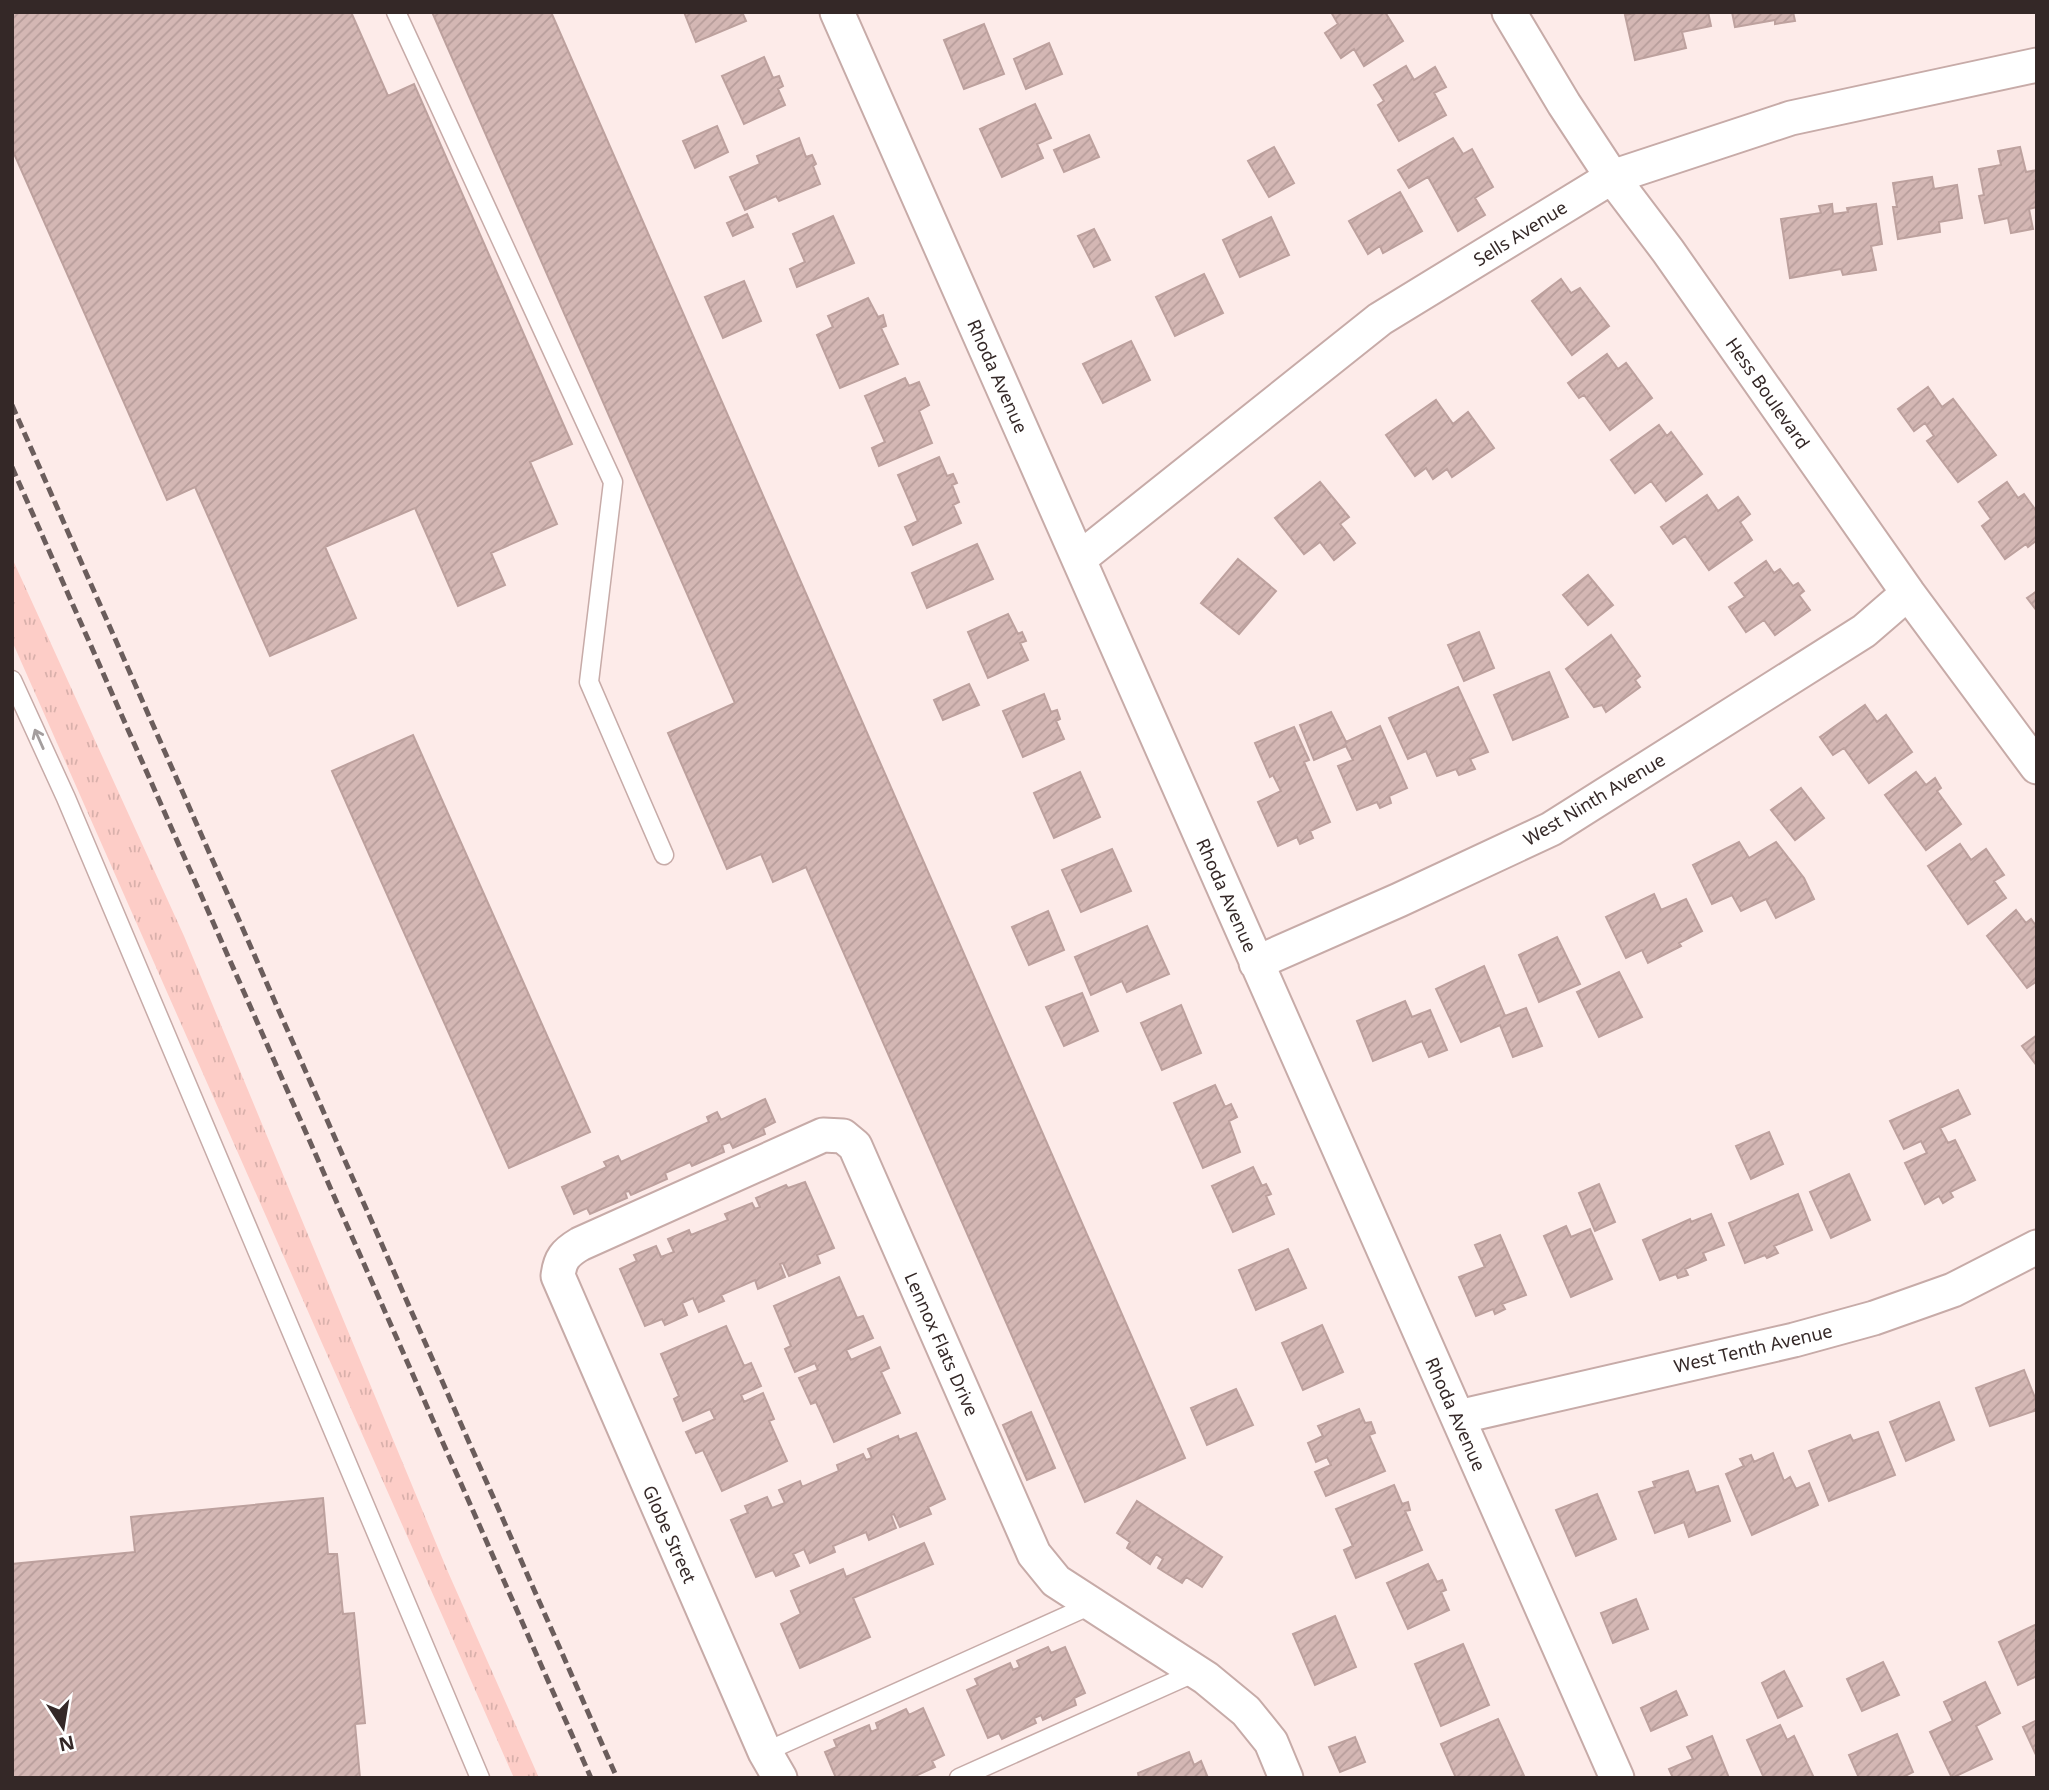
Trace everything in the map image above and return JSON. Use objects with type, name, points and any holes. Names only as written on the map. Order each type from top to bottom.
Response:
[{"type":"street","name":"Rhoda Avenue","points":[[837,12],[1617,1778]]},
{"type":"street","name":"Hess Boulevard","points":[[1509,12],[1612,177],[1668,251],[1908,593],[2037,767]]},
{"type":"street","name":"Sells Avenue","points":[[1079,559],[1380,319],[1612,177],[1791,118],[2037,65]]},
{"type":"street","name":"West Ninth Avenue","points":[[1256,963],[1551,829],[1864,631],[1908,593]]},
{"type":"street","name":"Lennox Flats Drive","points":[[563,1289],[558,1276],[559,1263],[565,1253],[580,1244],[823,1135],[843,1136],[855,1146],[863,1163],[1034,1554],[1056,1581],[1196,1672],[1246,1711],[1271,1742],[1286,1778]]},
{"type":"street","name":"West Tenth Avenue","points":[[1458,1417],[1794,1340],[1874,1318],[1952,1290],[2037,1247]]},
{"type":"street","name":"Globe Street","points":[[563,1289],[773,1765]]},
{"type":"lane","points":[[396,12],[613,482],[589,682],[664,855]]},
{"type":"lane","points":[[12,680],[66,798],[481,1778]]},
{"type":"lane","points":[[773,1765],[1091,1605]]},
{"type":"lane","points":[[959,1778],[1196,1672]]},
{"type":"green space","points":[[12,558],[184,936],[448,1572],[539,1778],[514,1778],[12,641]]},
{"type":"building","points":[[12,12],[351,12],[388,96],[414,84],[572,444],[530,462],[557,524],[491,553],[505,585],[458,606],[415,508],[325,547],[356,618],[270,656],[195,487],[167,500],[12,149]]},
{"type":"building","points":[[432,12],[551,12],[1185,1458],[1085,1502],[806,867],[773,882],[761,854],[727,869],[668,733],[735,703]]},
{"type":"building","points":[[684,12],[742,12],[746,21],[696,42]]},
{"type":"building","points":[[1331,12],[1385,12],[1403,41],[1364,66],[1354,49],[1341,58],[1325,33],[1338,24]]},
{"type":"building","points":[[1639,12],[1708,12],[1711,26],[1682,32],[1686,48],[1635,60],[1625,15]]},
{"type":"building","points":[[1732,12],[1793,12],[1795,21],[1775,24],[1775,20],[1735,27]]},
{"type":"building","points":[[984,24],[1004,74],[964,89],[944,40]]},
{"type":"building","points":[[1049,43],[1062,74],[1026,89],[1014,59]]},
{"type":"building","points":[[764,57],[773,78],[779,76],[783,86],[778,89],[785,105],[744,124],[722,76]]},
{"type":"building","points":[[1406,66],[1414,80],[1435,67],[1446,87],[1434,93],[1446,115],[1399,141],[1378,105],[1384,101],[1374,85]]},
{"type":"building","points":[[1035,104],[1051,138],[1037,144],[1043,158],[1002,177],[980,129]]},
{"type":"building","points":[[717,126],[728,152],[695,168],[683,141]]},
{"type":"building","points":[[1089,135],[1099,157],[1064,172],[1054,150]]},
{"type":"building","points":[[799,138],[806,157],[812,155],[820,184],[779,201],[776,196],[745,210],[730,177],[760,164],[757,156]]},
{"type":"building","points":[[1453,138],[1463,154],[1472,149],[1493,187],[1475,198],[1485,215],[1458,231],[1428,177],[1409,188],[1398,170]]},
{"type":"building","points":[[1274,147],[1294,183],[1269,197],[1248,161]]},
{"type":"building","points":[[2020,147],[2026,172],[2037,170],[2037,207],[2029,209],[2033,229],[2011,233],[2008,218],[1985,223],[1979,196],[1984,195],[1979,169],[2001,165],[1998,151]]},
{"type":"building","points":[[1932,177],[1934,189],[1957,185],[1962,218],[1939,222],[1940,232],[1898,239],[1893,207],[1897,207],[1893,183]]},
{"type":"building","points":[[1400,192],[1422,231],[1383,253],[1380,246],[1368,254],[1349,221]]},
{"type":"building","points":[[1832,204],[1833,214],[1848,212],[1847,208],[1876,204],[1882,244],[1871,246],[1876,270],[1843,275],[1841,269],[1790,278],[1781,219],[1821,213],[1819,206]]},
{"type":"building","points":[[747,214],[753,227],[733,236],[727,223]]},
{"type":"building","points":[[833,216],[854,263],[797,287],[790,269],[805,262],[793,234]]},
{"type":"building","points":[[1271,217],[1289,255],[1240,277],[1223,240]]},
{"type":"building","points":[[1094,229],[1110,260],[1094,267],[1078,236]]},
{"type":"building","points":[[1204,274],[1223,313],[1175,336],[1156,297]]},
{"type":"building","points":[[1561,279],[1571,293],[1580,288],[1609,326],[1572,355],[1532,301]]},
{"type":"building","points":[[744,281],[761,321],[723,338],[705,297]]},
{"type":"building","points":[[868,298],[878,317],[883,315],[886,326],[881,328],[898,364],[840,388],[817,335],[833,327],[828,316]]},
{"type":"building","points":[[1131,341],[1150,380],[1103,403],[1083,364]]},
{"type":"building","points":[[1607,354],[1618,369],[1626,363],[1652,398],[1610,430],[1584,395],[1579,398],[1568,383]]},
{"type":"building","points":[[905,378],[909,386],[919,382],[929,405],[919,411],[932,443],[879,466],[872,448],[885,442],[865,396]]},
{"type":"building","points":[[1928,387],[1942,407],[1953,399],[1996,455],[1958,482],[1927,441],[1934,436],[1925,423],[1914,431],[1898,409]]},
{"type":"building","points":[[1436,400],[1453,424],[1468,412],[1494,448],[1452,477],[1447,469],[1433,479],[1426,468],[1415,476],[1386,435]]},
{"type":"building","points":[[1659,425],[1667,436],[1671,432],[1702,474],[1666,501],[1651,481],[1635,493],[1611,460]]},
{"type":"building","points":[[939,457],[947,476],[953,474],[957,483],[952,485],[959,502],[953,505],[961,523],[913,545],[905,527],[918,521],[898,475]]},
{"type":"building","points":[[1320,482],[1349,517],[1340,524],[1355,543],[1334,560],[1320,542],[1304,554],[1275,518]]},
{"type":"building","points":[[2007,482],[2018,498],[2024,494],[2037,512],[2037,540],[2028,547],[2026,544],[2005,559],[1982,526],[1991,519],[1979,502]]},
{"type":"building","points":[[1707,495],[1718,511],[1738,497],[1750,514],[1740,522],[1752,540],[1709,570],[1685,536],[1673,544],[1661,527]]},
{"type":"building","points":[[977,544],[993,579],[927,608],[912,573]]},
{"type":"building","points":[[1238,559],[1276,591],[1239,634],[1201,603]]},
{"type":"building","points":[[1766,561],[1774,573],[1780,569],[1793,586],[1798,583],[1804,591],[1799,595],[1810,610],[1775,635],[1764,620],[1746,632],[1729,607],[1745,597],[1735,583]]},
{"type":"building","points":[[1588,575],[1613,605],[1588,625],[1563,595]]},
{"type":"building","points":[[2037,591],[2037,611],[2027,598]]},
{"type":"building","points":[[1008,614],[1018,634],[1022,632],[1026,641],[1020,643],[1028,660],[988,678],[968,632]]},
{"type":"building","points":[[1479,632],[1494,668],[1464,681],[1448,645]]},
{"type":"building","points":[[1611,635],[1640,676],[1635,680],[1640,687],[1606,712],[1602,705],[1594,707],[1566,669]]},
{"type":"building","points":[[1549,672],[1568,717],[1513,740],[1494,695]]},
{"type":"building","points":[[969,684],[979,705],[943,720],[934,700]]},
{"type":"building","points":[[1458,687],[1488,752],[1470,759],[1475,769],[1459,775],[1456,769],[1437,776],[1426,751],[1408,759],[1389,718]]},
{"type":"building","points":[[1044,694],[1051,712],[1057,710],[1060,719],[1056,721],[1064,739],[1023,757],[1003,711]]},
{"type":"building","points":[[1865,705],[1877,722],[1886,715],[1912,752],[1869,783],[1844,748],[1833,755],[1820,737]]},
{"type":"building","points":[[1331,712],[1346,742],[1380,726],[1407,788],[1389,796],[1391,803],[1380,808],[1377,802],[1357,810],[1338,766],[1353,760],[1346,746],[1314,760],[1300,725]]},
{"type":"building","points":[[1294,727],[1309,760],[1304,762],[1330,822],[1310,831],[1313,838],[1300,844],[1297,837],[1278,846],[1258,802],[1281,791],[1273,775],[1270,777],[1255,743]]},
{"type":"building","points":[[413,735],[590,1132],[509,1168],[332,771]]},
{"type":"building","points":[[1080,772],[1100,817],[1054,838],[1034,793]]},
{"type":"building","points":[[1916,772],[1926,785],[1935,778],[1941,788],[1937,791],[1961,824],[1926,850],[1885,795]]},
{"type":"building","points":[[1801,788],[1824,818],[1795,840],[1771,810]]},
{"type":"building","points":[[1739,842],[1749,858],[1776,842],[1804,878],[1814,899],[1776,918],[1766,899],[1741,911],[1732,895],[1712,904],[1693,865]]},
{"type":"building","points":[[1960,844],[1971,860],[1986,849],[2004,875],[1994,881],[2006,898],[1968,924],[1928,866]]},
{"type":"building","points":[[1112,849],[1131,891],[1081,912],[1062,870]]},
{"type":"building","points":[[1654,894],[1661,910],[1686,899],[1702,931],[1679,943],[1681,946],[1648,963],[1642,950],[1626,958],[1606,917]]},
{"type":"building","points":[[2016,910],[2026,923],[2031,919],[2037,927],[2037,981],[2027,988],[1987,936]]},
{"type":"building","points":[[1048,911],[1064,950],[1029,965],[1012,927]]},
{"type":"building","points":[[1147,926],[1169,974],[1127,992],[1122,981],[1091,995],[1075,957]]},
{"type":"building","points":[[1557,937],[1580,984],[1539,1002],[1519,955]]},
{"type":"building","points":[[1484,966],[1505,1016],[1526,1008],[1542,1046],[1513,1057],[1500,1025],[1461,1042],[1436,989]]},
{"type":"building","points":[[1619,972],[1642,1017],[1599,1037],[1577,992]]},
{"type":"building","points":[[1082,993],[1098,1031],[1064,1046],[1046,1007]]},
{"type":"building","points":[[1405,1001],[1412,1017],[1430,1010],[1447,1050],[1429,1057],[1422,1041],[1373,1061],[1357,1021]]},
{"type":"building","points":[[1181,1005],[1201,1053],[1162,1070],[1141,1023]]},
{"type":"building","points":[[2037,1035],[2037,1066],[2022,1046]]},
{"type":"building","points":[[1215,1085],[1225,1107],[1231,1104],[1237,1117],[1229,1121],[1240,1152],[1203,1168],[1174,1103]]},
{"type":"building","points":[[1958,1090],[1970,1114],[1940,1128],[1948,1143],[1955,1140],[1975,1180],[1950,1192],[1953,1197],[1943,1203],[1939,1196],[1925,1204],[1905,1163],[1927,1153],[1921,1141],[1904,1149],[1890,1121]]},
{"type":"building","points":[[765,1099],[775,1122],[763,1128],[765,1134],[733,1148],[730,1142],[722,1145],[724,1152],[692,1166],[690,1162],[665,1173],[667,1179],[631,1195],[629,1191],[625,1192],[627,1198],[590,1214],[587,1208],[574,1214],[562,1187],[607,1167],[604,1162],[618,1156],[621,1162],[709,1122],[707,1117],[717,1112],[721,1120]]},
{"type":"building","points":[[1769,1132],[1783,1164],[1751,1179],[1736,1146]]},
{"type":"building","points":[[1253,1167],[1262,1186],[1266,1184],[1271,1194],[1266,1196],[1274,1214],[1233,1232],[1212,1186]]},
{"type":"building","points":[[1849,1174],[1870,1220],[1831,1238],[1810,1192]]},
{"type":"building","points":[[805,1182],[834,1248],[817,1255],[820,1263],[789,1276],[783,1263],[780,1264],[785,1277],[758,1289],[755,1280],[721,1295],[724,1301],[699,1312],[693,1298],[682,1303],[687,1315],[665,1325],[662,1319],[645,1326],[620,1269],[637,1261],[634,1255],[656,1246],[661,1257],[674,1252],[668,1239],[689,1230],[691,1235],[728,1220],[725,1214],[752,1203],[755,1209],[760,1207],[756,1198],[786,1185],[788,1188]]},
{"type":"building","points":[[1599,1184],[1615,1222],[1595,1231],[1579,1193]]},
{"type":"building","points":[[1798,1194],[1812,1230],[1774,1246],[1778,1253],[1745,1263],[1729,1223]]},
{"type":"building","points":[[1711,1214],[1724,1245],[1703,1253],[1706,1260],[1685,1269],[1688,1275],[1678,1278],[1676,1274],[1660,1280],[1643,1240],[1690,1219],[1691,1222]]},
{"type":"building","points":[[1566,1226],[1571,1237],[1590,1229],[1612,1279],[1571,1297],[1544,1236]]},
{"type":"building","points":[[1500,1235],[1526,1295],[1502,1304],[1505,1309],[1495,1314],[1493,1309],[1476,1316],[1459,1277],[1485,1267],[1475,1245]]},
{"type":"building","points":[[1288,1249],[1306,1288],[1256,1310],[1239,1270]]},
{"type":"building","points":[[839,1277],[857,1318],[863,1316],[873,1338],[846,1350],[851,1360],[880,1347],[889,1368],[881,1372],[900,1413],[834,1442],[816,1402],[811,1404],[799,1378],[818,1370],[815,1363],[795,1372],[785,1349],[791,1346],[774,1306]]},
{"type":"building","points":[[1322,1325],[1343,1372],[1303,1390],[1282,1343]]},
{"type":"building","points":[[726,1326],[744,1366],[751,1363],[761,1386],[741,1395],[744,1402],[763,1393],[774,1419],[769,1421],[787,1461],[722,1491],[703,1450],[696,1453],[686,1432],[715,1419],[710,1409],[683,1421],[674,1399],[679,1396],[661,1354]]},
{"type":"building","points":[[2024,1370],[2037,1403],[2037,1410],[1990,1426],[1976,1388]]},
{"type":"building","points":[[1236,1389],[1253,1425],[1207,1445],[1191,1408]]},
{"type":"building","points":[[1939,1402],[1954,1440],[1906,1461],[1890,1422]]},
{"type":"building","points":[[1359,1409],[1365,1423],[1371,1422],[1375,1433],[1369,1435],[1385,1471],[1326,1496],[1315,1472],[1331,1465],[1327,1457],[1316,1462],[1308,1443],[1323,1436],[1318,1426]]},
{"type":"building","points":[[1031,1412],[1055,1468],[1027,1480],[1003,1425]]},
{"type":"building","points":[[1878,1432],[1895,1475],[1829,1501],[1809,1451],[1850,1435],[1853,1441]]},
{"type":"building","points":[[916,1433],[945,1499],[928,1507],[931,1514],[900,1527],[894,1514],[891,1515],[896,1528],[869,1540],[866,1532],[833,1546],[835,1552],[810,1563],[804,1549],[793,1554],[799,1566],[776,1576],[773,1570],[756,1577],[731,1520],[748,1513],[745,1506],[767,1497],[772,1508],[785,1503],[779,1490],[800,1481],[802,1487],[839,1471],[837,1465],[863,1454],[866,1460],[872,1458],[868,1449],[898,1436],[899,1440]]},
{"type":"building","points":[[1773,1453],[1784,1481],[1790,1477],[1796,1489],[1809,1483],[1818,1505],[1752,1535],[1726,1474],[1744,1466],[1740,1459],[1751,1455],[1754,1462]]},
{"type":"building","points":[[1688,1471],[1696,1493],[1718,1486],[1730,1521],[1689,1537],[1684,1522],[1655,1533],[1639,1492],[1655,1487],[1653,1482]]},
{"type":"building","points":[[1394,1485],[1402,1504],[1408,1502],[1410,1510],[1405,1511],[1422,1550],[1356,1578],[1344,1550],[1353,1546],[1336,1509]]},
{"type":"building","points":[[1597,1494],[1616,1539],[1576,1556],[1556,1510]]},
{"type":"building","points":[[323,1498],[328,1554],[337,1554],[343,1614],[354,1613],[365,1723],[355,1724],[360,1778],[12,1778],[12,1564],[135,1552],[131,1517]]},
{"type":"building","points":[[1137,1501],[1222,1557],[1202,1587],[1186,1577],[1182,1583],[1158,1568],[1163,1559],[1156,1554],[1150,1564],[1127,1548],[1130,1542],[1117,1533]]},
{"type":"building","points":[[924,1543],[933,1564],[853,1598],[870,1637],[800,1668],[781,1624],[801,1614],[791,1591],[843,1569],[846,1577]]},
{"type":"building","points":[[1428,1564],[1437,1582],[1442,1580],[1446,1590],[1441,1592],[1449,1610],[1408,1629],[1387,1583]]},
{"type":"building","points":[[1636,1599],[1648,1629],[1613,1643],[1601,1613]]},
{"type":"building","points":[[1335,1616],[1356,1667],[1315,1685],[1293,1634]]},
{"type":"building","points":[[2037,1624],[2037,1676],[2018,1685],[1999,1642]]},
{"type":"building","points":[[1463,1644],[1489,1705],[1441,1726],[1415,1664]]},
{"type":"building","points":[[1048,1647],[1051,1653],[1065,1647],[1085,1693],[1074,1698],[1076,1705],[1043,1720],[1041,1715],[1034,1718],[1036,1723],[1002,1739],[999,1733],[988,1738],[967,1690],[978,1685],[975,1679],[1010,1663],[1013,1670],[1020,1667],[1017,1661]]},
{"type":"building","points":[[1883,1662],[1899,1695],[1862,1711],[1847,1679]]},
{"type":"building","points":[[1784,1671],[1802,1706],[1778,1718],[1762,1683]]},
{"type":"building","points":[[1985,1682],[2000,1713],[1976,1726],[1992,1759],[1952,1778],[1930,1732],[1953,1721],[1944,1702]]},
{"type":"building","points":[[1676,1691],[1687,1715],[1651,1731],[1641,1708]]},
{"type":"building","points":[[923,1708],[944,1755],[932,1761],[935,1767],[911,1778],[836,1778],[825,1752],[837,1747],[834,1740],[869,1725],[871,1732],[878,1729],[876,1723],[906,1709],[909,1715]]},
{"type":"building","points":[[1498,1719],[1525,1778],[1456,1778],[1441,1744]]},
{"type":"building","points":[[2037,1720],[2037,1757],[2023,1727]]},
{"type":"building","points":[[1780,1725],[1787,1740],[1794,1736],[1814,1778],[1764,1778],[1747,1740]]},
{"type":"building","points":[[1897,1734],[1913,1772],[1901,1778],[1859,1778],[1849,1755]]},
{"type":"building","points":[[1712,1736],[1729,1778],[1673,1778],[1669,1769],[1693,1759],[1687,1747]]},
{"type":"building","points":[[1355,1737],[1365,1762],[1340,1772],[1329,1747]]},
{"type":"building","points":[[1189,1752],[1194,1765],[1201,1761],[1208,1778],[1139,1778],[1138,1773]]},
{"type":"railway","points":[[12,405],[617,1778]]},
{"type":"railway","points":[[12,467],[591,1778]]}]
